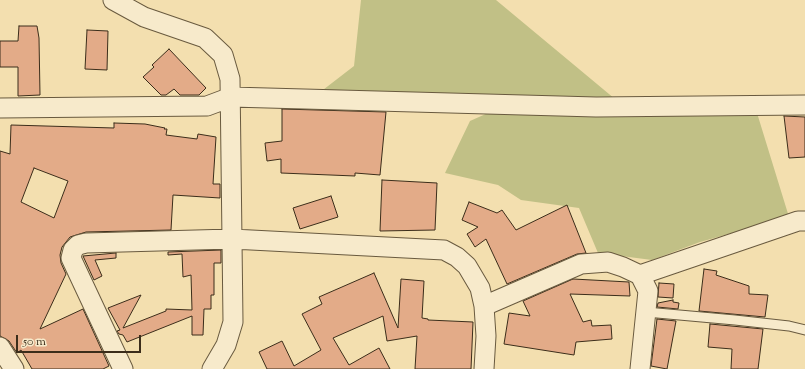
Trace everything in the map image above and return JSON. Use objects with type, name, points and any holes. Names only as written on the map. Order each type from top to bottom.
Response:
[{"type":"street","points":[[113,0],[144,17],[205,38],[223,55],[230,79],[233,322],[226,345],[212,369]]},
{"type":"street","points":[[0,108],[207,106],[231,97],[596,107],[805,104]]},
{"type":"street","points":[[640,275],[798,221],[805,221]]},
{"type":"street","points":[[123,369],[72,258],[73,250],[86,242],[232,240],[444,250],[457,257],[467,266],[480,288],[484,306],[486,336],[484,369]]},
{"type":"street","points":[[484,306],[581,264],[608,262],[624,267],[640,275],[648,291],[640,369]]},
{"type":"street","points":[[0,347],[14,369]]},
{"type":"lane","points":[[646,312],[789,326],[805,330]]},
{"type":"shaded area","points":[[361,0],[496,0],[615,99],[319,93],[354,66]]},
{"type":"shaded area","points":[[488,113],[515,115],[663,115],[757,113],[789,217],[700,242],[652,260],[598,253],[579,208],[521,200],[498,185],[445,173],[470,121]]},
{"type":"building","points":[[19,26],[37,26],[39,38],[40,95],[18,96],[18,67],[0,67],[0,41],[18,41]]},
{"type":"building","points":[[87,30],[108,31],[107,70],[85,69]]},
{"type":"building","points":[[169,49],[206,88],[199,95],[180,95],[174,89],[166,95],[161,95],[143,77],[154,67],[152,65]]},
{"type":"building","points":[[282,109],[386,112],[380,175],[355,173],[355,176],[281,173],[281,159],[267,161],[265,143],[282,141]]},
{"type":"building","points":[[784,116],[805,117],[805,157],[789,158]]},
{"type":"building","points":[[114,123],[145,124],[167,129],[166,135],[197,139],[198,134],[216,137],[213,184],[220,184],[220,198],[173,195],[171,230],[86,232],[70,237],[62,247],[60,255],[61,263],[66,274],[40,329],[83,309],[109,366],[103,369],[32,369],[21,350],[17,353],[9,341],[0,336],[0,151],[10,154],[11,125],[114,128]],"holes":[[[34,168],[68,181],[54,218],[21,202]]]},
{"type":"building","points":[[382,180],[437,183],[435,230],[380,231]]},
{"type":"building","points":[[331,196],[338,217],[300,229],[293,208]]},
{"type":"building","points":[[469,202],[497,213],[502,210],[516,230],[567,205],[586,253],[577,254],[507,284],[486,239],[475,247],[467,234],[478,227],[462,220]]},
{"type":"building","points":[[221,250],[221,263],[214,263],[214,295],[211,295],[211,309],[204,309],[203,335],[192,335],[192,316],[127,342],[123,335],[119,334],[117,331],[120,330],[108,308],[141,295],[123,328],[166,311],[166,309],[192,310],[191,275],[183,277],[182,254],[168,255],[168,252]]},
{"type":"building","points":[[116,253],[116,258],[95,260],[102,276],[94,280],[83,256]]},
{"type":"building","points":[[704,269],[717,271],[716,275],[749,286],[749,294],[768,295],[765,317],[699,311]]},
{"type":"building","points":[[374,273],[398,328],[401,279],[424,281],[422,318],[428,320],[473,322],[471,369],[415,369],[417,336],[387,341],[383,316],[333,338],[349,365],[379,348],[390,369],[267,369],[259,352],[282,341],[294,366],[321,350],[302,314],[322,304],[319,297]]},
{"type":"building","points":[[573,279],[629,282],[630,296],[570,294],[583,322],[591,320],[592,326],[611,325],[612,339],[576,342],[574,355],[504,344],[509,313],[530,316],[523,301]]},
{"type":"building","points":[[659,283],[674,284],[673,298],[658,297]]},
{"type":"building","points":[[673,300],[673,302],[679,303],[678,309],[657,307],[658,303]]},
{"type":"building","points":[[657,319],[676,321],[667,369],[651,366]]},
{"type":"building","points":[[710,324],[763,329],[758,369],[731,369],[732,349],[708,347]]}]
